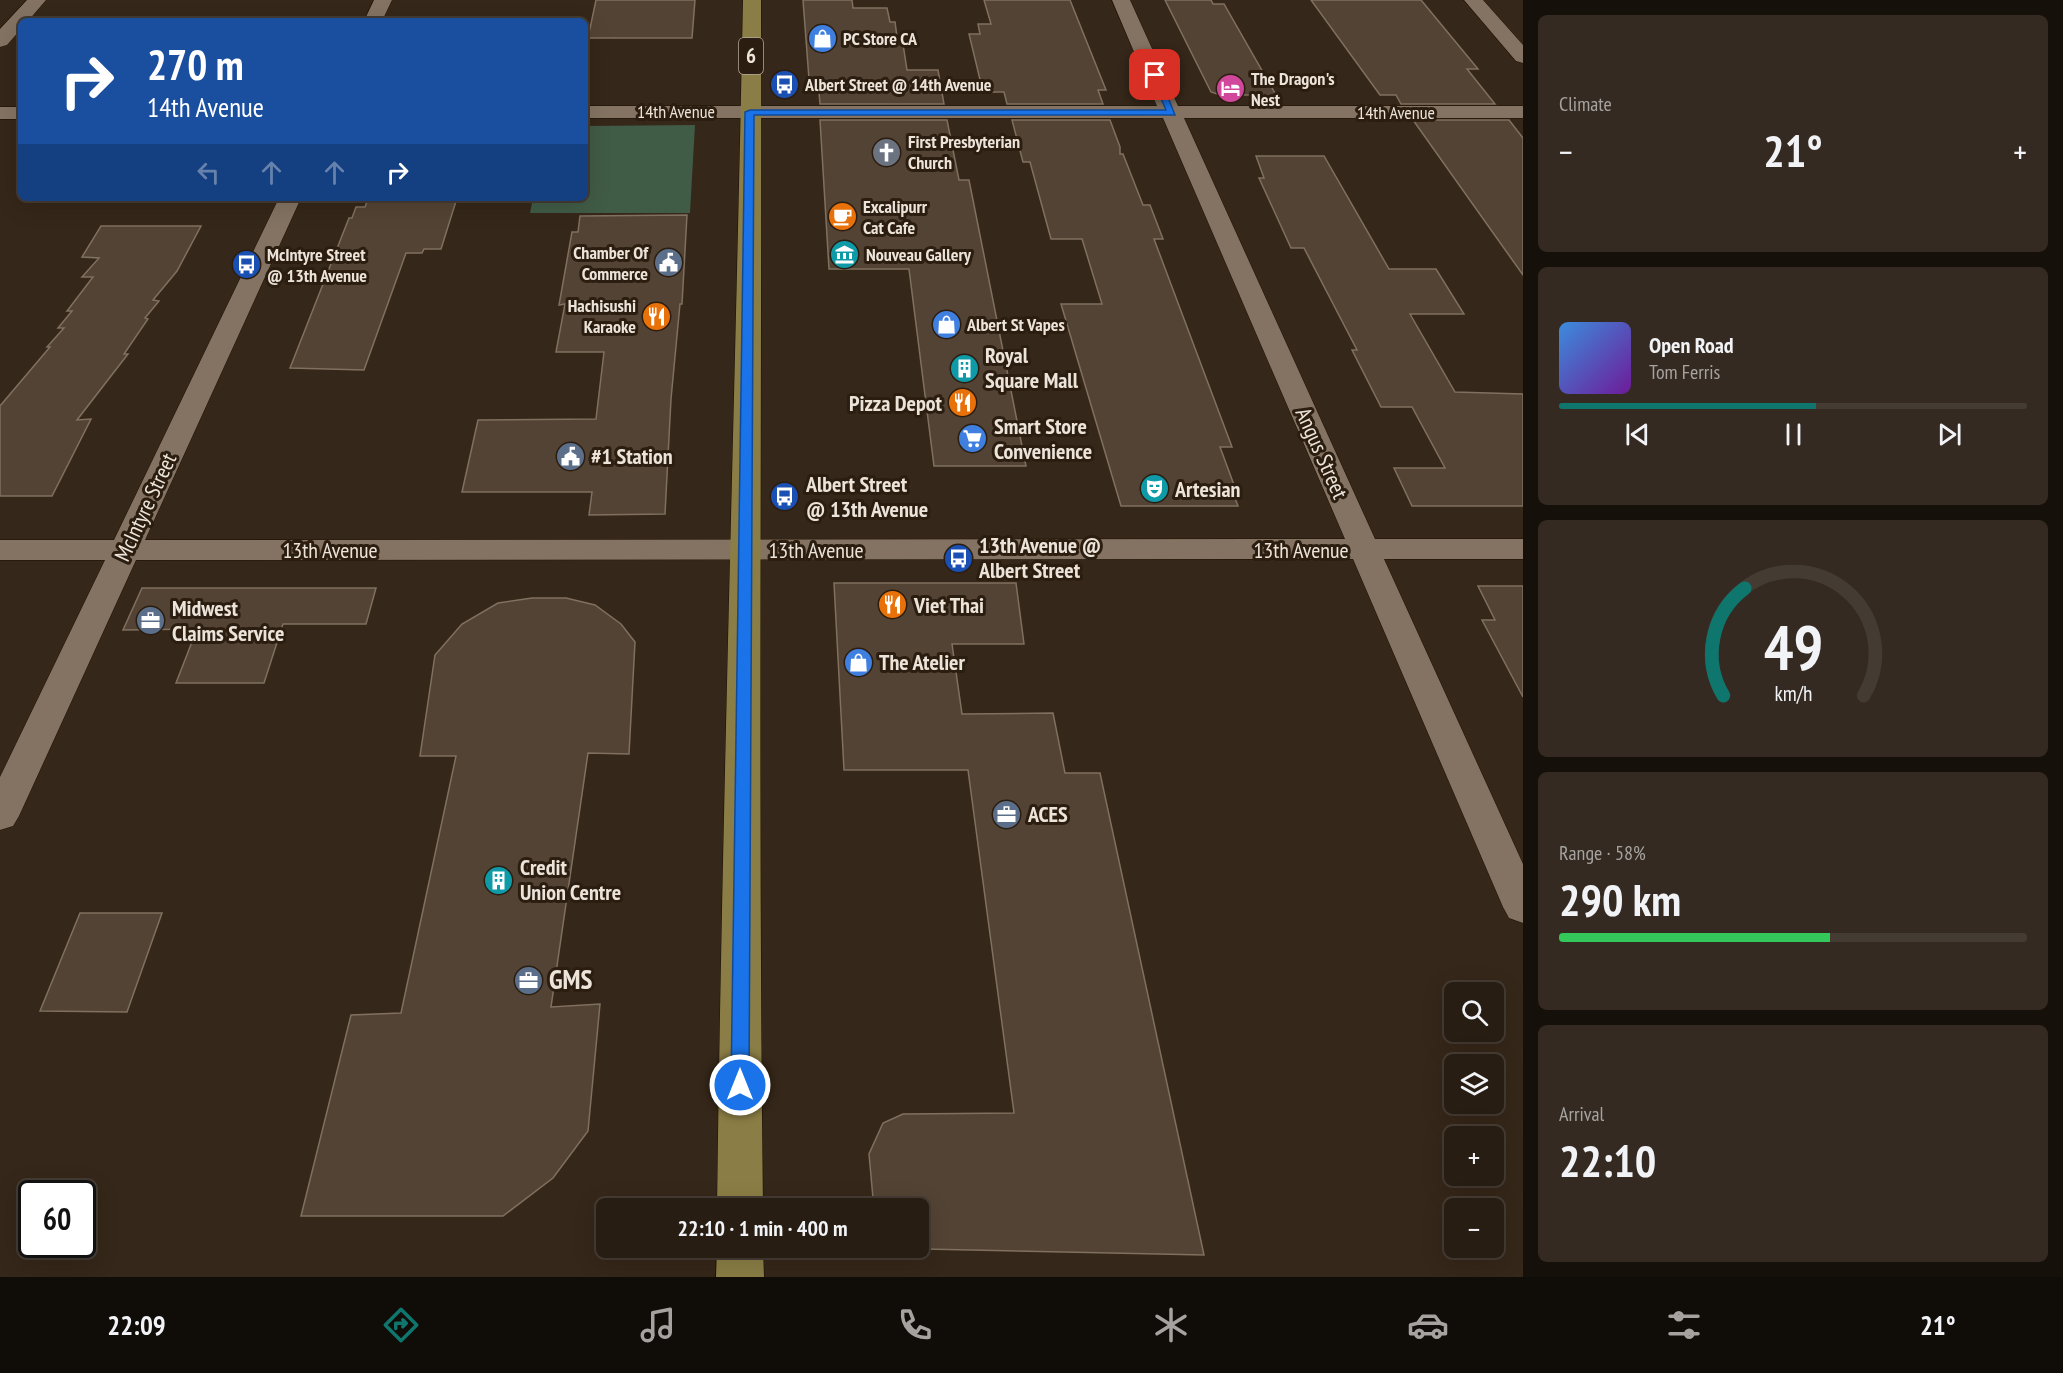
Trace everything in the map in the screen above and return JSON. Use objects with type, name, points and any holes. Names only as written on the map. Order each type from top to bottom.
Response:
[{"type":"main road","name":"6","points":[[740,1198],[740,883],[752,0]]},
{"type":"main road","points":[[740,1258],[740,1277]]},
{"type":"street","points":[[21,18],[37,0]]},
{"type":"street","points":[[374,18],[383,0]]},
{"type":"street","name":"Angus Street","points":[[1122,0],[1523,907]]},
{"type":"street","points":[[1473,0],[1523,57]]},
{"type":"street","points":[[0,41],[18,21]]},
{"type":"street","name":"14th Avenue","points":[[588,112],[1523,112]]},
{"type":"street","points":[[0,113],[18,113]]},
{"type":"street","name":"McIntyre Street","points":[[0,816],[289,201]]},
{"type":"street","name":"13th Avenue","points":[[0,550],[1523,549]]},
{"type":"green space","points":[[695,125],[690,213],[530,213],[532,201],[588,201],[588,126]]},
{"type":"building","points":[[596,0],[695,0],[692,38],[588,38]]},
{"type":"building","points":[[803,0],[852,0],[853,8],[887,8],[890,22],[895,22],[898,44],[903,44],[907,70],[938,70],[944,104],[820,104],[819,92],[810,92]]},
{"type":"building","points":[[984,0],[1070,0],[1106,90],[1098,90],[1103,104],[1007,104],[1004,92],[983,92],[969,34],[980,34],[978,24],[991,24]]},
{"type":"building","points":[[1165,0],[1211,0],[1213,4],[1224,4],[1276,95],[1220,95],[1211,92]]},
{"type":"building","points":[[1311,0],[1421,0],[1478,69],[1467,69],[1495,104],[1401,104],[1396,95],[1380,95]]},
{"type":"building","points":[[820,120],[947,120],[959,180],[969,180],[1026,466],[934,466],[909,269],[829,269]]},
{"type":"building","points":[[1012,120],[1110,120],[1120,147],[1120,154],[1123,154],[1143,205],[1150,205],[1163,239],[1154,239],[1232,447],[1220,447],[1237,493],[1233,493],[1238,506],[1121,506],[1061,304],[1102,304],[1082,239],[1051,239],[1030,162],[1023,162]]},
{"type":"building","points":[[1413,120],[1509,120],[1523,138],[1523,275]]},
{"type":"building","points":[[1256,156],[1324,156],[1389,269],[1436,269],[1464,314],[1410,314],[1455,392],[1523,394],[1523,506],[1412,506],[1394,468],[1445,468],[1412,407],[1381,407],[1352,350],[1357,350],[1304,248],[1291,248],[1259,178],[1264,178]]},
{"type":"building","points":[[367,201],[456,201],[441,249],[424,249],[422,253],[406,253],[364,370],[290,368],[349,218],[352,218],[356,207],[365,207]]},
{"type":"building","points":[[687,215],[682,304],[680,304],[671,399],[665,514],[589,515],[592,492],[462,492],[478,420],[596,419],[604,352],[556,352],[565,304],[559,305],[572,232],[578,232],[580,216]]},
{"type":"building","points":[[101,226],[201,226],[177,271],[153,300],[159,301],[145,318],[148,319],[124,354],[128,354],[77,420],[91,419],[52,496],[0,496],[0,406],[64,328],[58,328],[72,311],[67,311],[93,277],[82,277],[99,258],[82,257]]},
{"type":"building","points":[[834,583],[1016,583],[1024,644],[952,644],[962,714],[1053,713],[1065,773],[1100,773],[1204,1255],[929,1249],[929,1198],[873,1198],[869,1154],[883,1123],[903,1114],[1014,1113],[968,770],[844,770]]},
{"type":"building","points":[[1478,586],[1523,586],[1523,697],[1482,620],[1495,620]]},
{"type":"building","points":[[142,588],[376,588],[366,624],[283,624],[264,683],[176,683],[197,629],[123,630]]},
{"type":"building","name":"Credit Union Centre","points":[[532,598],[566,598],[595,605],[621,624],[635,642],[629,754],[588,753],[551,1007],[600,1004],[588,1131],[553,1178],[503,1216],[301,1216],[351,1015],[401,1013],[456,756],[420,756],[435,655],[462,624],[498,603]]},
{"type":"building","points":[[80,913],[162,913],[127,1012],[40,1011]]},
{"type":"place","name":"PC Store CA","points":[[822,39]]},
{"type":"place","name":"Albert Street @ 14th Avenue","points":[[784,85]]},
{"type":"place","name":"The Dragon's Nest","points":[[1230,89]]},
{"type":"place","name":"First Presbyterian Church","points":[[887,152]]},
{"type":"place","name":"Excalipurr Cat Cafe","points":[[842,217]]},
{"type":"place","name":"Nouveau Gallery","points":[[845,255]]},
{"type":"place","name":"Chamber Of Commerce","points":[[669,263]]},
{"type":"place","name":"McIntyre Street @ 13th Avenue","points":[[246,265]]},
{"type":"place","name":"Hachisushi Karaoke","points":[[657,316]]},
{"type":"place","name":"Albert St Vapes","points":[[946,325]]},
{"type":"place","name":"Royal Square Mall","points":[[964,368]]},
{"type":"place","name":"Pizza Depot","points":[[963,403]]},
{"type":"place","name":"Smart Store Convenience","points":[[973,439]]},
{"type":"place","name":"#1 Station","points":[[570,456]]},
{"type":"place","name":"Artesian","points":[[1154,489]]},
{"type":"place","name":"Albert Street @ 13th Avenue","points":[[785,497]]},
{"type":"place","name":"13th Avenue @ Albert Street","points":[[958,558]]},
{"type":"place","name":"Viet Thai","points":[[893,605]]},
{"type":"place","name":"Midwest Claims Service","points":[[151,621]]},
{"type":"place","name":"The Atelier","points":[[858,662]]},
{"type":"place","name":"ACES","points":[[1007,814]]},
{"type":"place","name":"Credit Union Centre","points":[[499,880]]},
{"type":"place","name":"GMS","points":[[528,980]]},
{"type":"route","points":[[740,1085],[740,883],[748,474],[750,112],[1172,113],[1155,75]]}]
